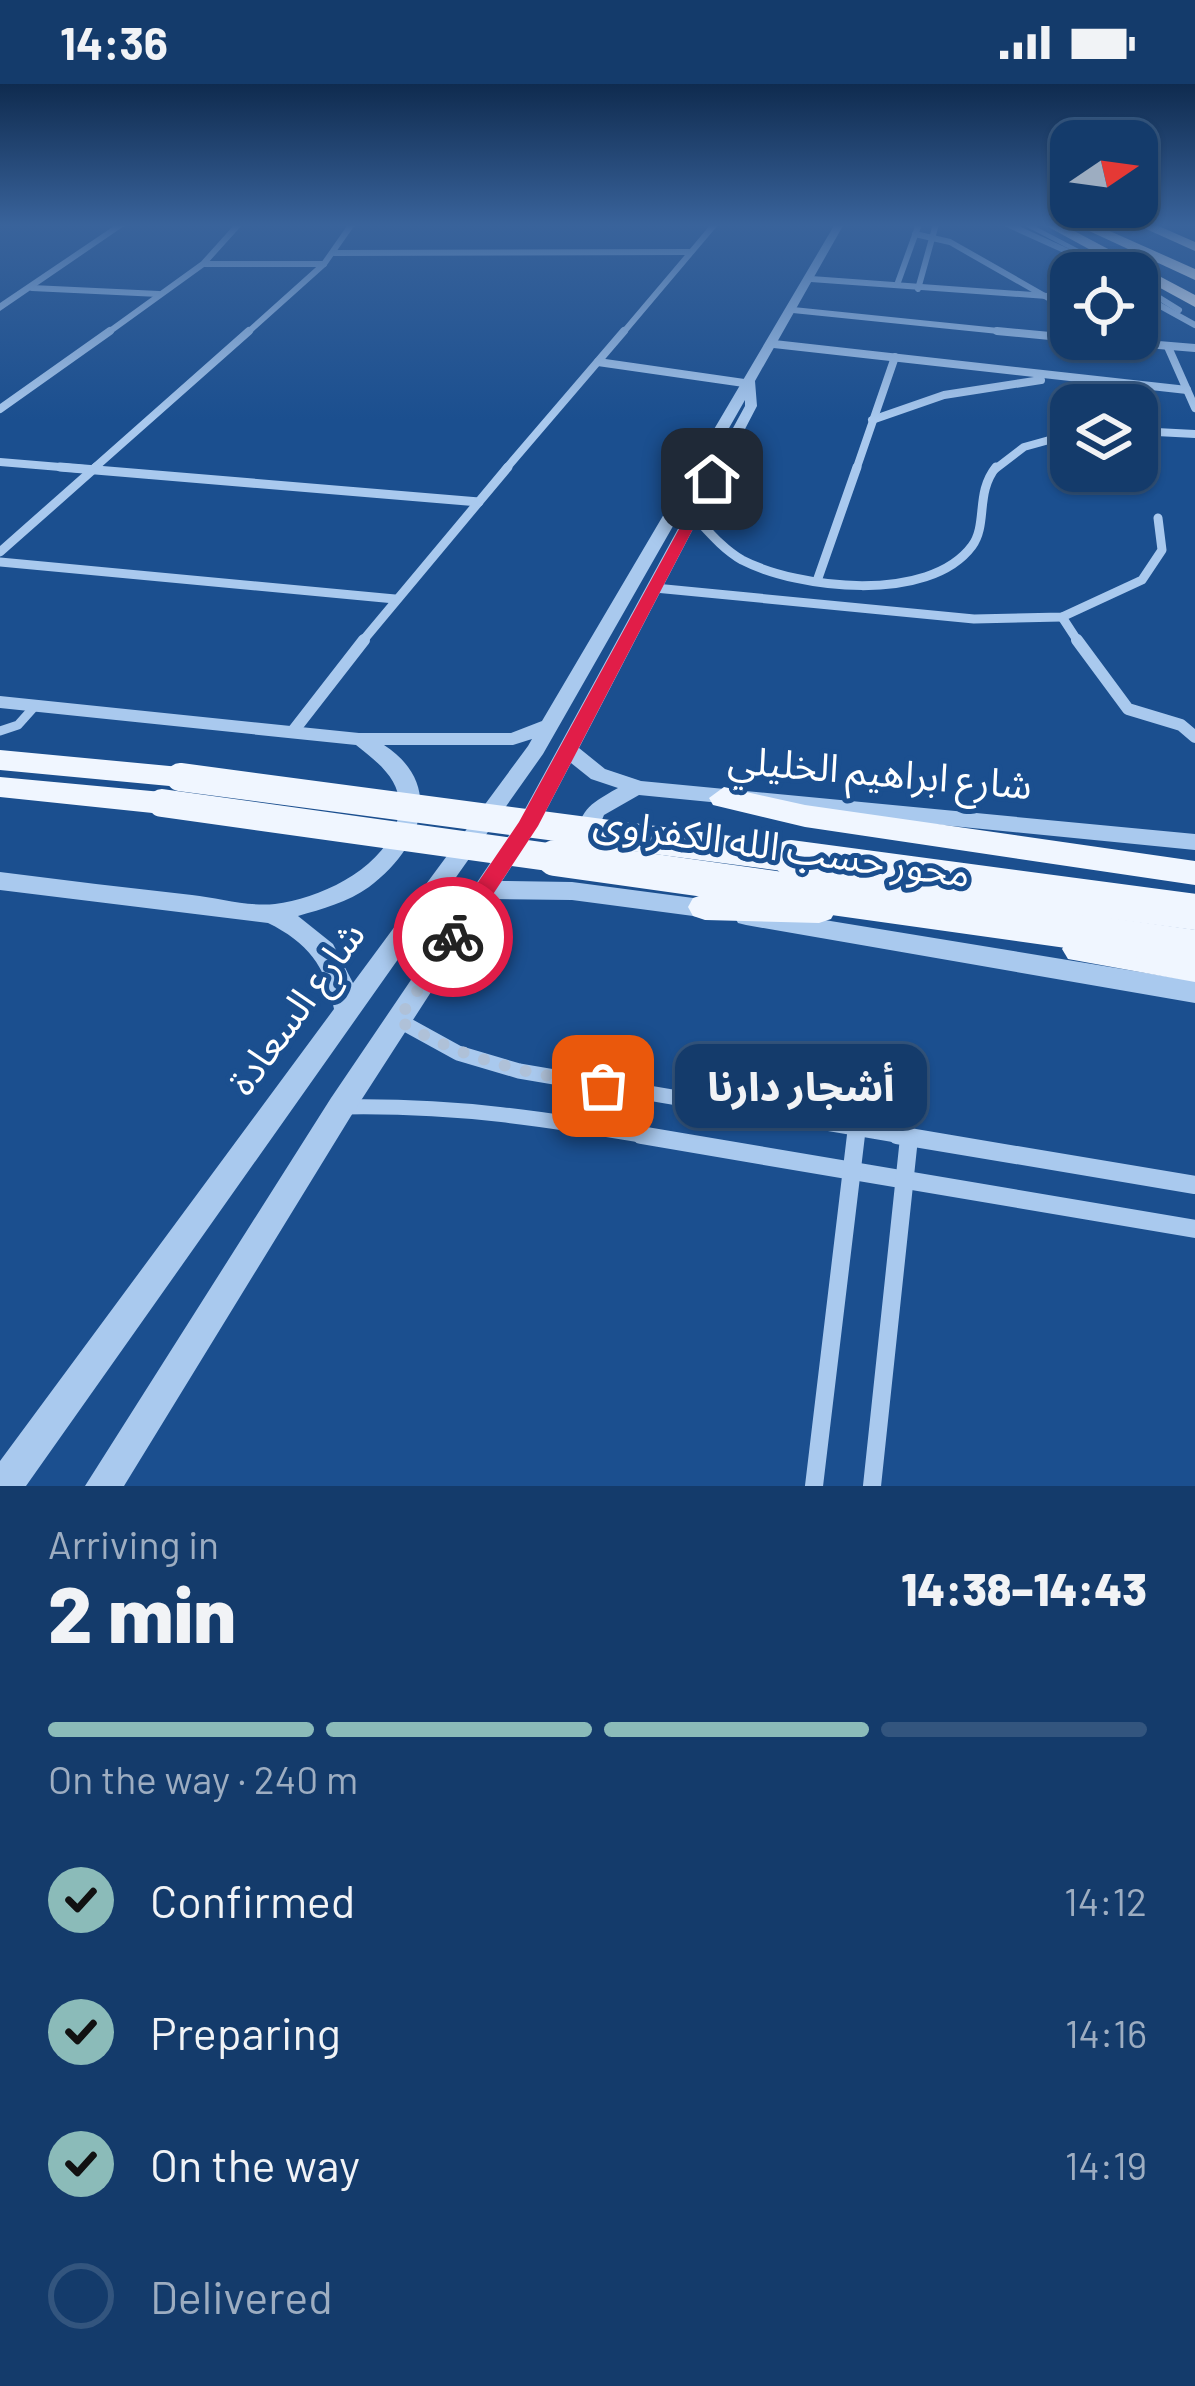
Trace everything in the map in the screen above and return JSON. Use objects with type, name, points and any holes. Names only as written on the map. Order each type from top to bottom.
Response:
[{"type":"main road","name":"محور حسب الله الكفراوى","points":[[0,760],[1195,948]]},
{"type":"main road","name":"محور حسب الله الكفراوى","points":[[0,788],[171,790],[1195,912]]},
{"type":"main road","points":[[724,798],[805,816],[1195,873]]},
{"type":"main road","points":[[705,907],[854,913],[1195,968]]},
{"type":"street","points":[[0,308],[30,289]]},
{"type":"street","points":[[62,289],[160,294]]},
{"type":"street","points":[[0,410],[166,289]]},
{"type":"street","points":[[0,552],[295,289]]},
{"type":"street","points":[[294,730],[395,598],[658,289]]},
{"type":"street","name":"شارع السعادة","points":[[4,1486],[551,724],[737,395],[751,384],[805,289]]},
{"type":"street","points":[[946,289],[1050,303]]},
{"type":"street","points":[[963,289],[1047,296]]},
{"type":"street","points":[[1035,289],[1050,298]]},
{"type":"street","points":[[1158,296],[1191,322]]},
{"type":"street","points":[[1158,304],[1191,322]]},
{"type":"street","points":[[795,307],[1050,332]]},
{"type":"street","points":[[1158,341],[1195,346]]},
{"type":"street","points":[[774,344],[1187,390]]},
{"type":"street","points":[[1158,346],[1195,346]]},
{"type":"street","points":[[1168,347],[1195,408]]},
{"type":"street","points":[[817,580],[895,358]]},
{"type":"street","points":[[598,362],[751,384]]},
{"type":"street","points":[[872,420],[965,390],[1078,378]]},
{"type":"street","name":"شارع السعادة","points":[[104,1486],[341,1107],[527,826],[751,406],[751,384]]},
{"type":"street","points":[[1158,432],[1195,434]]},
{"type":"street","points":[[694,516],[739,559],[817,580],[878,585],[922,577],[963,555],[977,536],[982,494],[996,466],[1028,445],[1050,439]]},
{"type":"street","points":[[0,463],[479,502]]},
{"type":"street","points":[[655,588],[974,619],[1062,616],[1142,580],[1162,550],[1158,518]]},
{"type":"street","points":[[0,562],[395,598]]},
{"type":"street","points":[[878,585],[881,611]]},
{"type":"street","points":[[1062,616],[1128,710],[1152,721],[1181,724],[1195,737]]},
{"type":"street","points":[[0,702],[359,739],[513,739],[551,724]]},
{"type":"street","points":[[272,914],[318,902],[358,883],[389,857],[407,828],[412,800],[405,774],[386,753],[359,739]]},
{"type":"street","name":"شارع ابراهيم الخليلي","points":[[569,750],[598,774],[636,787],[1195,842]]},
{"type":"street","points":[[615,895],[584,860],[582,833],[607,800],[636,787]]},
{"type":"street","points":[[0,881],[272,914],[302,928],[327,949],[342,976],[346,1010]]},
{"type":"street","points":[[484,890],[615,895],[705,907],[1195,992]]},
{"type":"street","points":[[398,1020],[458,1053],[519,1071],[1195,1185]]},
{"type":"street","points":[[341,1107],[469,1107],[1195,1229]]},
{"type":"street","points":[[814,1486],[857,1129]]},
{"type":"street","points":[[872,1486],[909,1138]]},
{"type":"lane","points":[[0,731],[19,725],[35,706]]},
{"type":"way so far","points":[[453,937],[398,1020],[431,1041],[488,1063],[603,1086]]},
{"type":"place","name":"أشجار دارنا","points":[[603,1086]]},
{"type":"route","points":[[453,937],[527,826],[712,479]]}]
